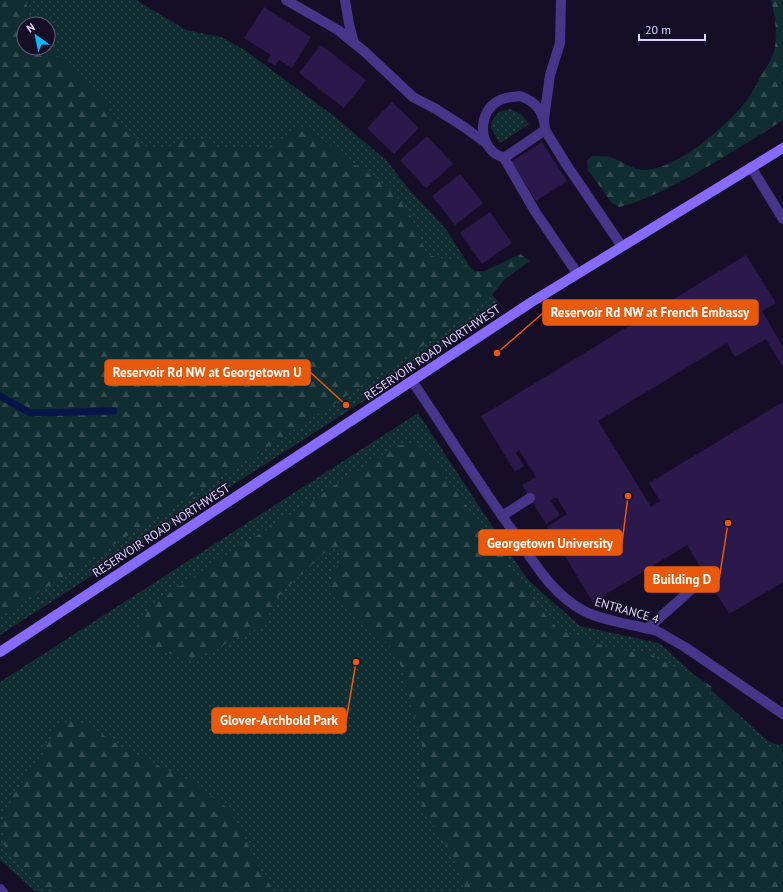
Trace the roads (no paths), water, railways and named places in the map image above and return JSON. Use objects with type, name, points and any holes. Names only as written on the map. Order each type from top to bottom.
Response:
[{"type":"main road","name":"RESERVOIR ROAD NORTHWEST","points":[[0,652],[517,311],[621,245],[783,149]]},
{"type":"street","points":[[286,0],[338,30],[413,97],[436,109],[464,127],[486,143],[494,153],[504,158],[536,213],[577,273]]},
{"type":"street","points":[[345,0],[354,43]]},
{"type":"street","points":[[561,0],[560,43],[550,75],[546,95],[547,108],[544,119],[545,130],[566,164],[621,245]]},
{"type":"street","points":[[486,143],[483,132],[484,117],[498,101],[508,97],[520,96],[530,100],[538,108],[544,119]]},
{"type":"street","points":[[504,158],[545,130]]},
{"type":"street","points":[[751,167],[783,219]]},
{"type":"street","name":"ENTRANCE 4","points":[[412,381],[502,516],[547,580],[567,600],[583,611],[591,614],[648,628],[675,640],[783,714]]},
{"type":"street","points":[[502,516],[530,498]]},
{"type":"street","points":[[648,628],[693,588]]},
{"type":"street","points":[[0,889],[3,892]]},
{"type":"waterway","points":[[0,396],[30,413],[114,411]]},
{"type":"place","name":"Reservoir Rd NW at French Embassy","points":[[497,353]]},
{"type":"place","name":"Reservoir Rd NW at Georgetown U","points":[[346,405]]},
{"type":"place","name":"Georgetown University","points":[[628,496]]},
{"type":"place","name":"Building D","points":[[728,523]]},
{"type":"place","name":"Glover-Archbold Park","points":[[356,662]]}]
